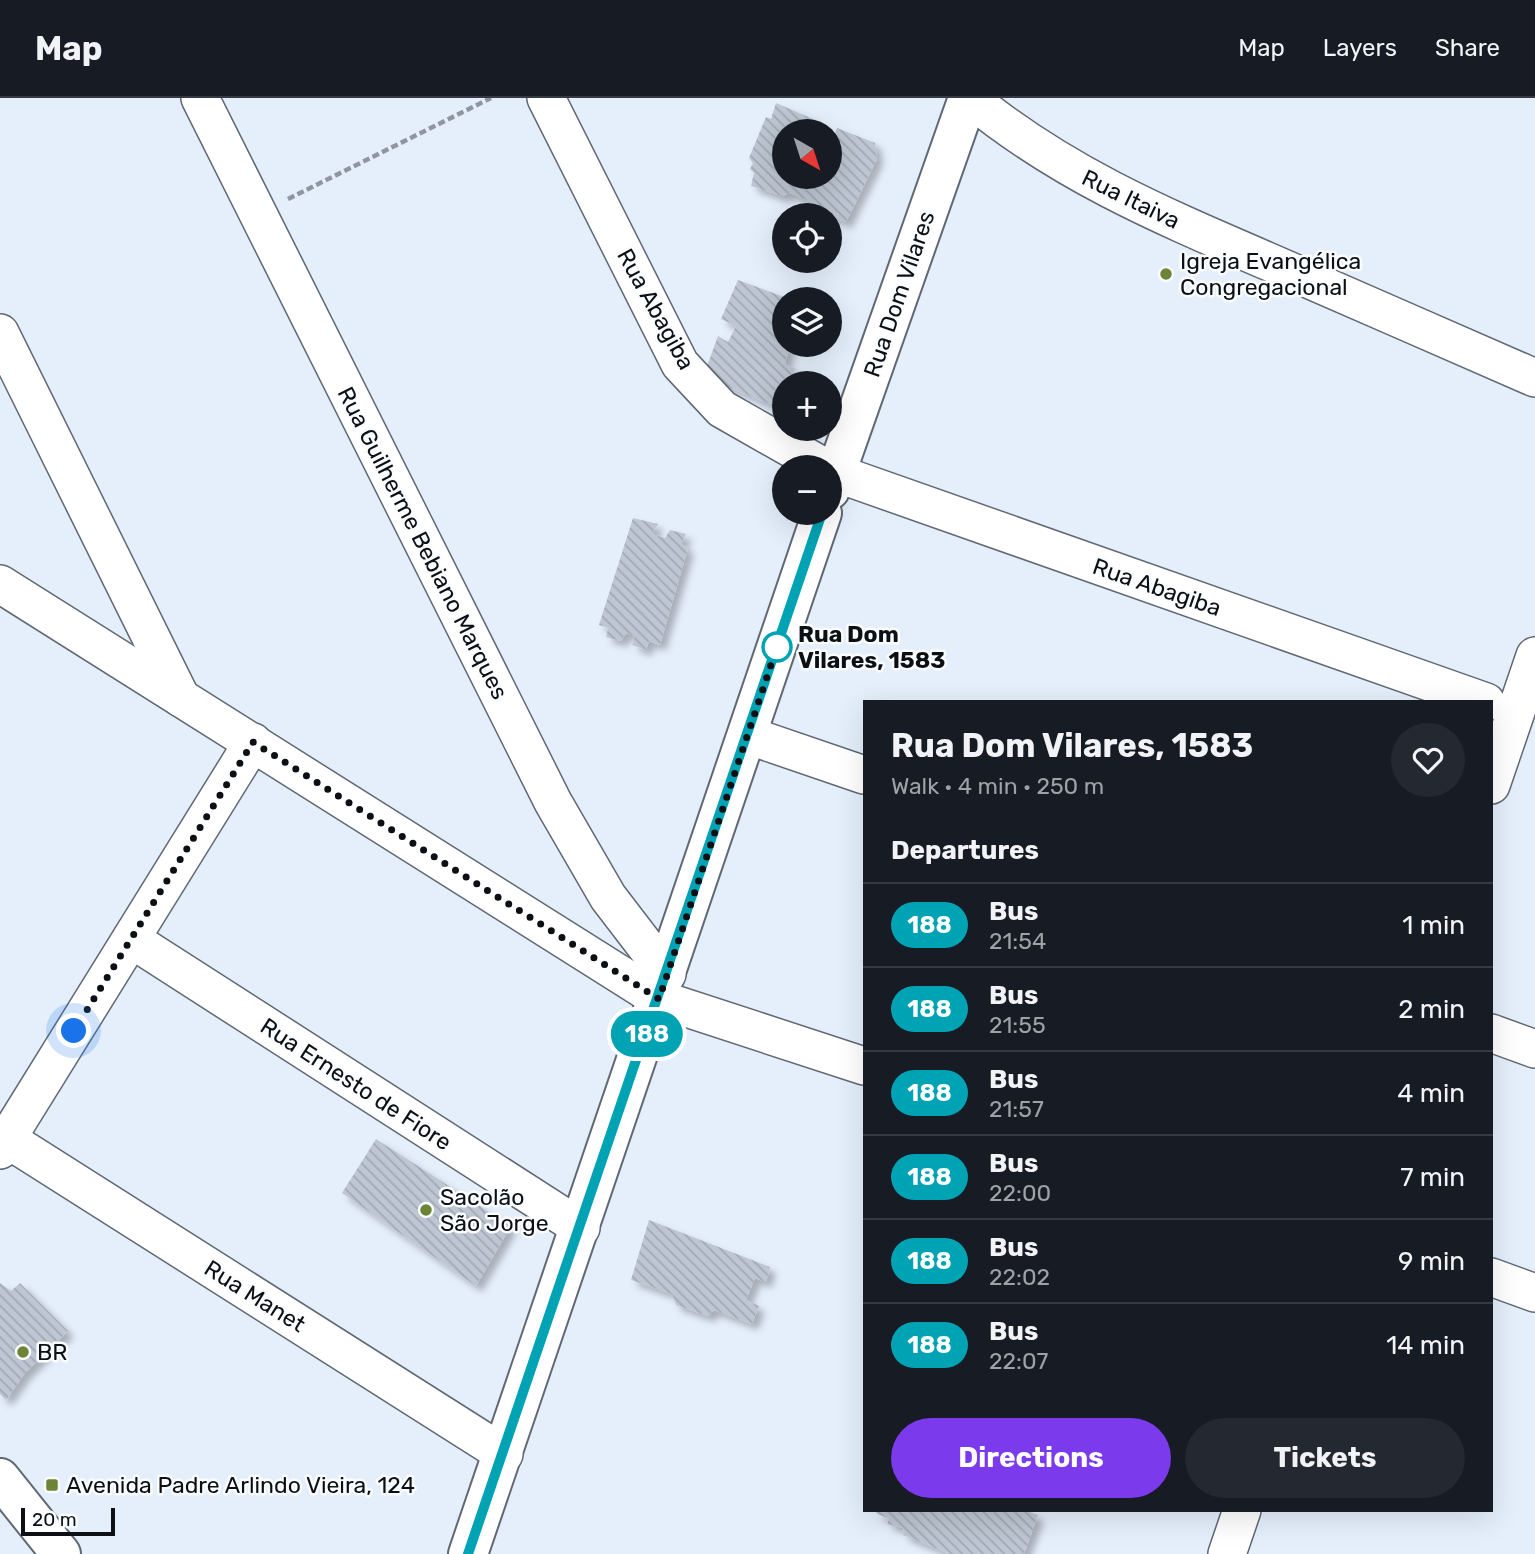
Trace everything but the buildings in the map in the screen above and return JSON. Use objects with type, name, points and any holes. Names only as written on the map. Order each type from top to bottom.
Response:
[{"type":"street","name":"Rua Guilherme Bebiano Marques","points":[[201,98],[553,802],[663,986]]},
{"type":"street","name":"Rua Abagiba","points":[[546,98],[680,364],[722,409],[795,455]]},
{"type":"street","name":"Rua Dom Vilares","points":[[837,455],[969,98]]},
{"type":"street","name":"Rua Itaiva","points":[[969,98],[1009,130],[1054,160],[1131,202],[1535,378]]},
{"type":"street","points":[[0,333],[181,699]]},
{"type":"street","name":"Rua Abagiba","points":[[842,480],[1481,700]]},
{"type":"street","points":[[468,1554],[818,525]]},
{"type":"street","points":[[0,583],[181,699],[663,986],[863,1066]]},
{"type":"street","points":[[1493,776],[1507,709],[1535,656]]},
{"type":"street","points":[[747,735],[863,775]]},
{"type":"street","points":[[4,1145],[253,742]]},
{"type":"street","name":"Rua Ernesto de Fiore","points":[[131,939],[581,1228]]},
{"type":"street","points":[[1493,1034],[1535,1049]]},
{"type":"street","name":"Rua Manet","points":[[4,1145],[504,1454]]},
{"type":"street","points":[[1493,1278],[1535,1293]]},
{"type":"street","points":[[0,1478],[61,1554]]},
{"type":"street","points":[[1227,1554],[1241,1512]]},
{"type":"path","points":[[258,213],[491,98]]},
{"type":"bus line","name":"188","points":[[468,1554],[651,1024],[818,525]]},
{"type":"place","name":"Igreja Evangélica Congregacional","points":[[1166,274]]},
{"type":"place","name":"Rua Dom Vilares, 1583","points":[[777,647]]},
{"type":"place","name":"Sacolão São Jorge","points":[[426,1210]]},
{"type":"place","name":"BR","points":[[23,1352]]},
{"type":"place","name":"Avenida Padre Arlindo Vieira, 124","points":[[52,1485]]},
{"type":"route","points":[[74,1031],[253,742],[659,999],[777,647]]}]
